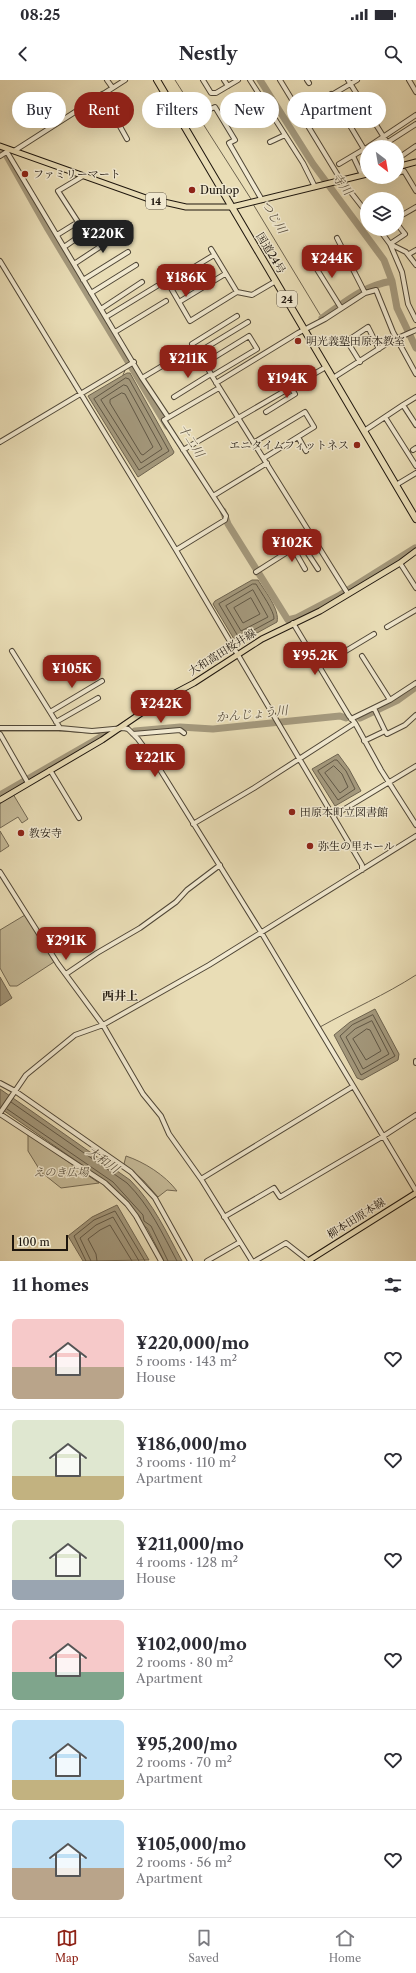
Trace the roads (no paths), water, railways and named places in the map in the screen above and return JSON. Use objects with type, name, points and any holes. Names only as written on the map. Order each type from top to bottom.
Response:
[{"type":"highway","name":"国道24号","points":[[157,80],[416,519]]},
{"type":"main road","name":"14","points":[[1,144],[10,151],[83,176],[163,203],[186,207],[232,208],[360,176]]},
{"type":"main road","points":[[404,165],[416,162]]},
{"type":"main road","name":"大和高田桜井線","points":[[0,800],[27,781],[50,770],[156,703],[194,683],[276,631],[348,594],[400,563],[416,551]]},
{"type":"main road","name":"柳本田原本線","points":[[308,1261],[416,1192]]},
{"type":"street","points":[[107,80],[112,87]]},
{"type":"street","points":[[105,92],[125,80]]},
{"type":"street","points":[[202,80],[211,93],[216,93],[238,80]]},
{"type":"street","points":[[224,80],[228,86]]},
{"type":"street","points":[[250,80],[317,186]]},
{"type":"street","points":[[280,80],[288,92]]},
{"type":"street","points":[[334,92],[349,82],[357,80]]},
{"type":"street","points":[[409,80],[416,92]]},
{"type":"street","points":[[349,82],[386,140]]},
{"type":"street","points":[[212,108],[215,107],[235,140],[229,143],[262,200]]},
{"type":"street","points":[[0,156],[74,111]]},
{"type":"street","points":[[378,140],[416,115]]},
{"type":"street","points":[[391,140],[416,124]]},
{"type":"street","points":[[121,128],[127,139]]},
{"type":"street","points":[[310,128],[340,181],[360,205]]},
{"type":"street","points":[[353,128],[361,140]]},
{"type":"street","points":[[270,142],[285,135]]},
{"type":"street","points":[[404,154],[416,146]]},
{"type":"street","points":[[10,151],[83,280],[134,362],[142,378],[168,417]]},
{"type":"street","points":[[339,164],[360,152]]},
{"type":"street","points":[[354,156],[360,167]]},
{"type":"street","points":[[404,171],[416,191]]},
{"type":"street","points":[[57,235],[78,222],[58,191],[83,176]]},
{"type":"street","points":[[404,214],[416,207]]},
{"type":"street","points":[[64,247],[93,227]]},
{"type":"street","points":[[74,264],[124,231]]},
{"type":"street","points":[[384,236],[390,244],[402,272],[408,304],[416,320]]},
{"type":"street","points":[[390,244],[402,236]]},
{"type":"street","points":[[337,238],[364,291]]},
{"type":"street","points":[[390,244],[409,254],[416,264]]},
{"type":"street","points":[[211,249],[237,292]]},
{"type":"street","points":[[409,254],[416,250]]},
{"type":"street","points":[[83,280],[128,252]]},
{"type":"street","points":[[214,255],[168,283],[190,321],[237,292],[252,295],[276,281]]},
{"type":"street","points":[[0,261],[238,654],[362,865],[362,870]]},
{"type":"street","points":[[313,263],[340,306]]},
{"type":"street","points":[[91,293],[136,265]]},
{"type":"street","points":[[179,302],[225,274]]},
{"type":"street","points":[[101,309],[142,282]]},
{"type":"street","points":[[106,317],[157,286]]},
{"type":"street","points":[[216,383],[298,332],[305,330],[364,291],[376,290],[393,332],[399,339],[416,374]]},
{"type":"street","points":[[115,332],[166,301]]},
{"type":"street","points":[[142,378],[237,316]]},
{"type":"street","points":[[197,353],[248,322]]},
{"type":"street","points":[[360,362],[347,340],[368,327],[379,349]]},
{"type":"street","points":[[333,378],[379,349],[416,330]]},
{"type":"street","points":[[174,397],[212,375],[257,349],[249,336],[205,363],[212,375],[219,388],[264,458],[311,537],[348,594]]},
{"type":"street","points":[[0,442],[134,362]]},
{"type":"street","points":[[183,450],[326,368]]},
{"type":"street","points":[[176,550],[225,520],[226,516],[164,420],[219,388]]},
{"type":"street","points":[[266,412],[295,394],[291,388]]},
{"type":"street","points":[[364,431],[416,396]]},
{"type":"street","points":[[403,405],[416,425]]},
{"type":"street","points":[[254,442],[305,412],[314,427],[264,458]]},
{"type":"street","points":[[385,417],[416,466]]},
{"type":"street","points":[[298,437],[306,451]]},
{"type":"street","points":[[214,496],[267,464]]},
{"type":"street","points":[[396,485],[416,473]]},
{"type":"street","points":[[256,572],[311,537]]},
{"type":"street","points":[[301,543],[318,569]]},
{"type":"street","points":[[293,548],[305,569]]},
{"type":"street","points":[[400,563],[416,588]]},
{"type":"street","points":[[387,627],[416,610]]},
{"type":"street","points":[[293,623],[351,719],[355,723],[389,783],[416,825]]},
{"type":"street","points":[[319,667],[374,634]]},
{"type":"street","points":[[12,651],[60,728]]},
{"type":"street","points":[[362,656],[390,700]]},
{"type":"street","points":[[50,712],[102,681]]},
{"type":"street","points":[[351,719],[375,710],[416,683]]},
{"type":"street","points":[[56,722],[98,698]]},
{"type":"street","points":[[375,710],[386,734],[405,725],[416,715]]},
{"type":"street","points":[[193,824],[300,759],[355,723]]},
{"type":"street","points":[[0,728],[60,728],[92,731],[124,728],[133,734],[159,768],[220,865],[416,1192]]},
{"type":"street","points":[[133,734],[180,730],[184,733]]},
{"type":"street","points":[[364,741],[385,731]]},
{"type":"street","points":[[0,734],[27,781]]},
{"type":"street","points":[[333,816],[416,766]]},
{"type":"street","points":[[50,770],[78,818]]},
{"type":"street","points":[[160,1261],[136,1216],[127,1204],[111,1188],[0,1113],[26,1075],[75,1035],[103,1025],[209,965],[416,836]]},
{"type":"street","points":[[66,974],[97,953],[140,928],[176,902],[187,890],[220,865]]},
{"type":"street","points":[[0,872],[54,957],[103,1025],[143,1094],[161,1116],[169,1134],[201,1179],[240,1242],[254,1261],[286,1243],[308,1261]]},
{"type":"street","points":[[0,1082],[118,1161],[131,1172],[155,1198],[190,1261]]},
{"type":"street","points":[[201,1179],[352,1087]]},
{"type":"street","points":[[224,1217],[274,1188],[280,1197],[382,1137],[416,1115]]},
{"type":"street","points":[[207,1261],[240,1242]]},
{"type":"water","points":[[127,373],[130,373],[174,452],[138,477],[88,396]]},
{"type":"water","points":[[252,580],[258,580],[268,595],[276,612],[277,622],[237,644],[213,604],[215,601]]},
{"type":"water","points":[[338,754],[349,769],[361,791],[335,806],[312,769]]},
{"type":"water","points":[[0,977],[12,998],[0,1006]]},
{"type":"water","points":[[375,1009],[399,1054],[398,1060],[362,1080],[357,1078],[334,1035],[350,1022]]},
{"type":"water","points":[[0,1089],[130,1180],[153,1209],[182,1261],[164,1261],[147,1228],[142,1225],[140,1217],[111,1185],[0,1108]]},
{"type":"water","points":[[117,1205],[149,1260],[83,1261],[68,1236],[92,1217]]},
{"type":"waterway","name":"つじ川","points":[[175,80],[251,199]]},
{"type":"waterway","name":"寺川","points":[[260,80],[313,164],[384,260],[392,281],[397,308],[416,348]]},
{"type":"waterway","name":"十二川","points":[[0,153],[4,151],[48,229],[167,426]]},
{"type":"waterway","name":"つじ川","points":[[253,204],[322,318]]},
{"type":"waterway","name":"つじ川","points":[[322,318],[363,291],[382,283],[392,281]]},
{"type":"waterway","points":[[123,375],[126,368]]},
{"type":"waterway","name":"十二川","points":[[223,511],[228,524],[288,620],[296,618],[340,595],[415,548]]},
{"type":"waterway","name":"かんじょう川","points":[[360,718],[398,700],[416,687]]},
{"type":"waterway","name":"かんじょう川","points":[[135,731],[180,727],[213,729],[340,716],[346,718]]},
{"type":"waterway","points":[[0,731],[61,731],[104,734]]},
{"type":"waterway","name":"かんじょう川","points":[[0,795],[106,734]]},
{"type":"waterway","points":[[320,1027],[416,975]]},
{"type":"place","name":"ファミリーマート","points":[[25,174]]},
{"type":"place","name":"Dunlop","points":[[192,190]]},
{"type":"place","name":"明光義塾田原本教室","points":[[298,341]]},
{"type":"place","name":"エニタイムフィットネス","points":[[357,445]]},
{"type":"place","name":"田原本町立図書館","points":[[292,812]]},
{"type":"place","name":"教安寺","points":[[21,833]]},
{"type":"place","name":"弥生の里ホール","points":[[310,846]]},
{"type":"district","name":"西井上","points":[[120,996]]},
{"type":"water label","name":"大和川","points":[[103,1160]]},
{"type":"park label","name":"えのき広場","points":[[61,1172]]}]
